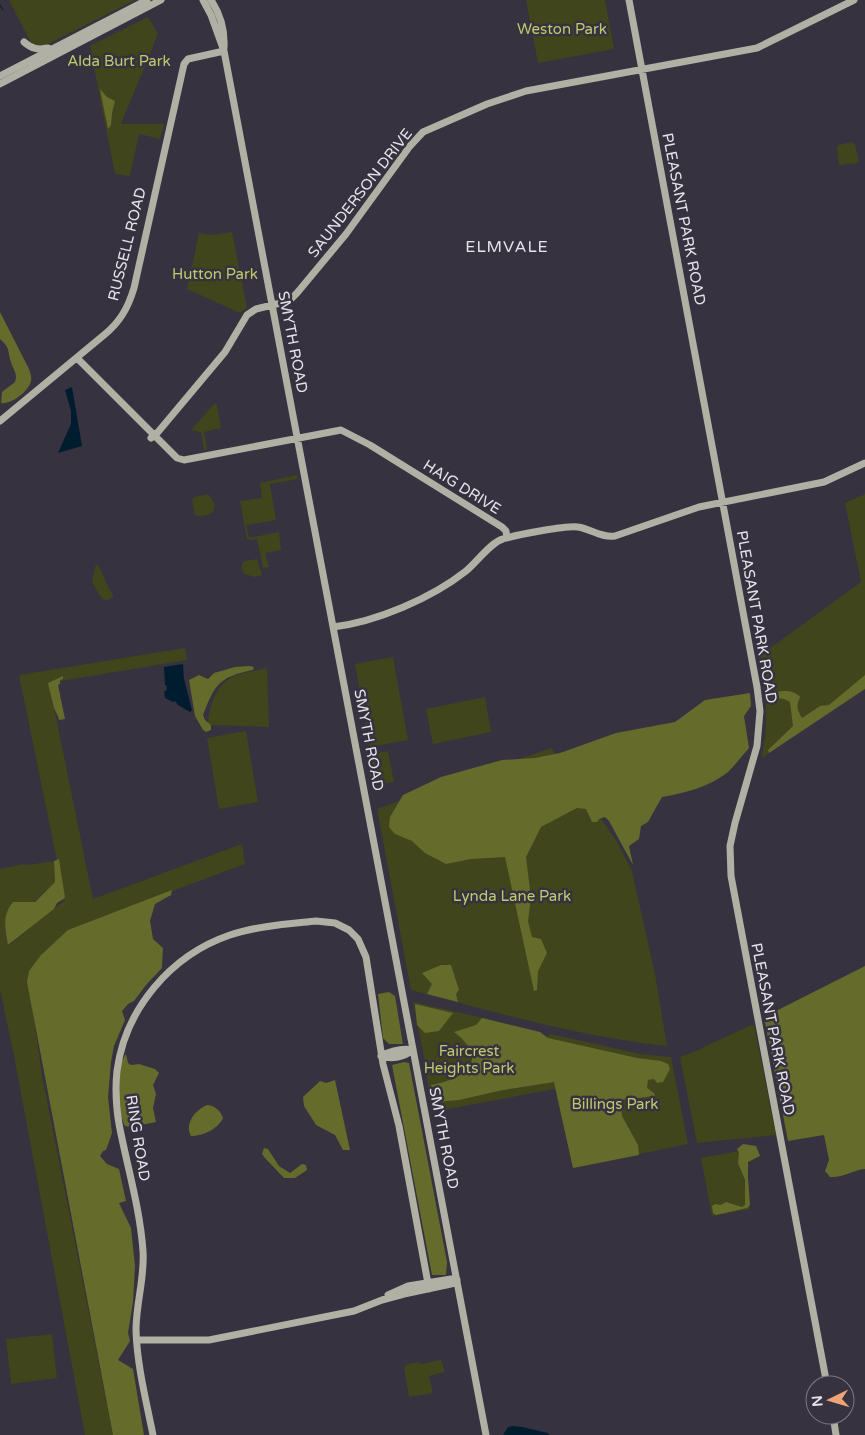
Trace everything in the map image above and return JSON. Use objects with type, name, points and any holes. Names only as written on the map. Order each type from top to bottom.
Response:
[{"type":"street","points":[[0,76],[147,0]]},
{"type":"street","points":[[0,84],[161,0]]},
{"type":"street","name":"SMYTH ROAD","points":[[204,0],[224,51],[486,1435]]},
{"type":"street","name":"SMYTH ROAD","points":[[211,0],[219,15],[224,31],[224,51]]},
{"type":"street","name":"PLEASANT PARK ROAD","points":[[628,0],[754,667],[760,712],[757,746],[735,821],[730,846],[731,876],[825,1375]]},
{"type":"street","name":"SAUNDERSON DRIVE","points":[[152,436],[225,352],[247,315],[256,309],[289,301],[316,271],[360,216],[410,146],[423,132],[487,104],[518,93],[641,68],[757,48],[854,0]]},
{"type":"street","points":[[24,42],[38,49],[63,43]]},
{"type":"street","name":"RUSSELL ROAD","points":[[0,421],[116,324],[130,301],[184,64],[188,59],[224,51]]},
{"type":"street","name":"HAIG DRIVE","points":[[77,358],[152,436],[177,458],[184,460],[341,430],[502,527],[506,531],[507,538]]},
{"type":"street","points":[[333,627],[374,617],[411,603],[444,586],[465,572],[499,541],[507,538],[571,526],[586,528],[606,537],[615,536],[699,506],[824,482],[865,463]]},
{"type":"street","name":"RING ROAD","points":[[153,1435],[139,1365],[137,1340],[143,1248],[119,1124],[116,1091],[118,1063],[128,1030],[141,1005],[155,986],[168,973],[187,957],[202,948],[229,936],[294,923],[322,920],[346,928],[355,936],[366,957],[381,1056],[401,1137],[428,1286]]},
{"type":"street","points":[[379,1040],[396,1051]]},
{"type":"street","points":[[381,1056],[404,1049],[413,1050]]},
{"type":"street","points":[[381,1056],[388,1059],[406,1056],[413,1050]]},
{"type":"street","points":[[137,1340],[209,1340],[354,1311],[382,1300],[402,1288],[428,1286],[450,1279],[457,1280]]},
{"type":"green space","points":[[9,0],[135,0],[42,47],[37,47],[31,43]]},
{"type":"green space","name":"Weston Park","points":[[526,0],[605,0],[614,49],[538,63]]},
{"type":"green space","name":"Alda Burt Park","points":[[148,17],[158,34],[121,124],[164,124],[160,139],[139,134],[130,176],[115,174],[90,46]]},
{"type":"green space","points":[[100,89],[107,97],[115,101],[111,125],[108,129]]},
{"type":"green space","points":[[851,142],[855,144],[859,163],[839,165],[837,148],[839,145]]},
{"type":"green space","name":"Hutton Park","points":[[232,232],[247,308],[240,313],[187,289],[199,233],[213,235]]},
{"type":"green space","points":[[0,312],[29,369],[31,378],[30,385],[23,393],[14,400],[5,403],[1,403],[2,392],[15,382],[16,376],[7,348],[0,339]]},
{"type":"green space","points":[[215,403],[221,428],[204,432],[207,449],[204,450],[201,432],[191,430]]},
{"type":"green space","points":[[297,475],[298,479],[270,484],[276,520],[246,525],[249,538],[279,532],[281,550],[265,553],[269,567],[263,568],[257,539],[247,539],[240,501],[262,498],[260,483]]},
{"type":"green space","points":[[208,494],[214,504],[213,511],[206,515],[195,515],[192,500],[194,497]]},
{"type":"green space","points":[[865,494],[865,686],[762,758],[766,709],[758,657],[861,582],[845,503]]},
{"type":"green space","points":[[257,559],[262,575],[255,577],[244,574],[242,563]]},
{"type":"green space","points":[[96,564],[99,566],[113,594],[108,600],[102,599],[92,582]]},
{"type":"green space","points":[[185,648],[187,660],[49,683],[93,899],[242,844],[245,864],[71,930],[28,977],[42,1075],[113,1435],[85,1435],[0,990],[0,869],[54,861],[55,882],[5,929],[8,946],[65,900],[19,675]]},
{"type":"green space","points":[[393,657],[408,740],[370,747],[355,664]]},
{"type":"green space","points":[[235,667],[254,667],[253,670],[225,679],[215,689],[203,715],[205,720],[211,725],[211,730],[206,732],[203,730],[195,716],[189,680],[199,675],[208,679],[214,673]]},
{"type":"green space","points":[[267,668],[269,727],[208,725],[214,698],[226,681],[240,674]]},
{"type":"green space","points":[[865,675],[865,689],[769,753],[768,750],[793,726],[790,702],[770,697],[768,695],[769,692],[786,691],[797,694],[800,697],[798,708],[802,718],[820,706],[829,705]]},
{"type":"green space","points":[[63,676],[58,685],[65,719],[59,720],[48,683]]},
{"type":"green space","points":[[750,693],[751,706],[744,716],[749,748],[728,772],[713,782],[688,791],[662,797],[648,822],[641,826],[639,839],[629,846],[633,865],[609,821],[605,817],[597,822],[592,822],[586,809],[577,808],[541,827],[526,857],[531,898],[528,921],[532,937],[541,939],[547,953],[538,971],[537,990],[534,991],[505,857],[471,859],[446,864],[425,853],[412,841],[395,834],[389,827],[390,817],[403,795],[441,777],[502,760],[535,758],[560,753],[616,733],[675,722],[705,700]]},
{"type":"green space","points":[[485,697],[491,732],[433,744],[426,709]]},
{"type":"green space","points":[[246,731],[258,802],[219,809],[207,738]]},
{"type":"green space","name":"Lynda Lane Park","points":[[551,748],[616,840],[632,871],[655,974],[667,1046],[602,1037],[570,1030],[411,990],[377,809]]},
{"type":"green space","points":[[388,751],[394,782],[372,786],[366,755]]},
{"type":"green space","points":[[59,859],[65,898],[8,945],[5,922],[7,912],[13,902],[35,902],[55,882],[54,861]]},
{"type":"green space","points":[[172,890],[171,895],[155,904],[150,921],[153,939],[163,948],[162,968],[134,1001],[128,1004],[122,1011],[125,1020],[114,1046],[108,1097],[112,1133],[106,1150],[100,1156],[107,1164],[119,1169],[126,1201],[119,1203],[131,1228],[135,1266],[133,1302],[128,1333],[130,1341],[118,1360],[133,1369],[144,1435],[113,1435],[27,982],[29,971],[41,955],[68,930]]},
{"type":"green space","points":[[441,965],[451,965],[459,990],[456,994],[458,1002],[427,994],[432,984],[422,973]]},
{"type":"green space","points":[[865,966],[865,1169],[830,1177],[825,1171],[829,1160],[824,1135],[788,1141],[764,1017]]},
{"type":"green space","points":[[389,992],[395,996],[403,1044],[389,1044],[383,1038],[378,994]]},
{"type":"green space","name":"Faircrest Heights Park","points":[[413,1002],[479,1017],[542,1035],[545,1038],[551,1034],[640,1054],[671,1057],[688,1144],[573,1168],[555,1089],[432,1112]]},
{"type":"green space","points":[[415,1004],[453,1013],[439,1031],[425,1033],[417,1025]]},
{"type":"green space","name":"Billings Park","points":[[482,1018],[540,1032],[548,1038],[668,1064],[670,1069],[663,1082],[657,1083],[654,1079],[648,1080],[647,1088],[655,1096],[620,1100],[622,1116],[638,1145],[639,1155],[573,1168],[554,1082],[503,1090],[459,1100],[435,1102],[431,1085],[454,1078],[463,1073],[469,1067],[472,1059],[471,1051],[465,1042],[454,1032],[476,1025]]},
{"type":"green space","points":[[754,1025],[776,1135],[697,1143],[680,1057]]},
{"type":"green space","points":[[126,1054],[128,1063],[131,1065],[139,1064],[155,1069],[159,1073],[153,1085],[156,1094],[153,1108],[156,1122],[131,1127],[125,1126],[120,1110],[118,1089],[122,1060]]},
{"type":"green space","points":[[404,1062],[409,1063],[447,1262],[446,1275],[432,1275],[392,1065]]},
{"type":"green space","points":[[335,1080],[350,1150],[343,1150],[335,1135],[316,1125],[304,1106],[303,1097],[320,1081],[326,1083]]},
{"type":"green space","points":[[207,1105],[212,1106],[221,1113],[223,1118],[221,1122],[210,1131],[191,1136],[189,1127],[192,1118],[198,1110]]},
{"type":"green space","points":[[743,1144],[756,1146],[760,1156],[748,1162],[750,1205],[747,1208],[716,1215],[713,1213],[712,1206],[715,1204],[721,1205],[726,1202],[742,1207],[745,1205],[745,1180],[738,1163],[739,1153],[737,1149]]},
{"type":"green space","points":[[264,1148],[268,1149],[279,1166],[290,1173],[302,1164],[306,1165],[307,1170],[295,1178],[284,1178],[262,1154]]},
{"type":"green space","points":[[739,1151],[750,1209],[712,1216],[701,1158]]},
{"type":"green space","points":[[52,1334],[57,1378],[11,1384],[6,1339]]},
{"type":"green space","points":[[441,1360],[445,1372],[429,1376],[433,1393],[409,1397],[404,1367],[407,1364],[419,1362],[421,1364]]},
{"type":"water","points":[[72,387],[82,446],[58,453],[71,424],[71,411],[65,390]]},
{"type":"water","points":[[183,664],[184,679],[192,710],[190,712],[175,701],[173,702],[165,698],[164,691],[166,691],[167,686],[165,685],[164,667]]},
{"type":"water","points":[[513,1426],[548,1433],[549,1435],[503,1435],[508,1427]]},
{"type":"waterway","points":[[0,5],[3,10]]},
{"type":"district","name":"ELMVALE","points":[[507,246]]}]
